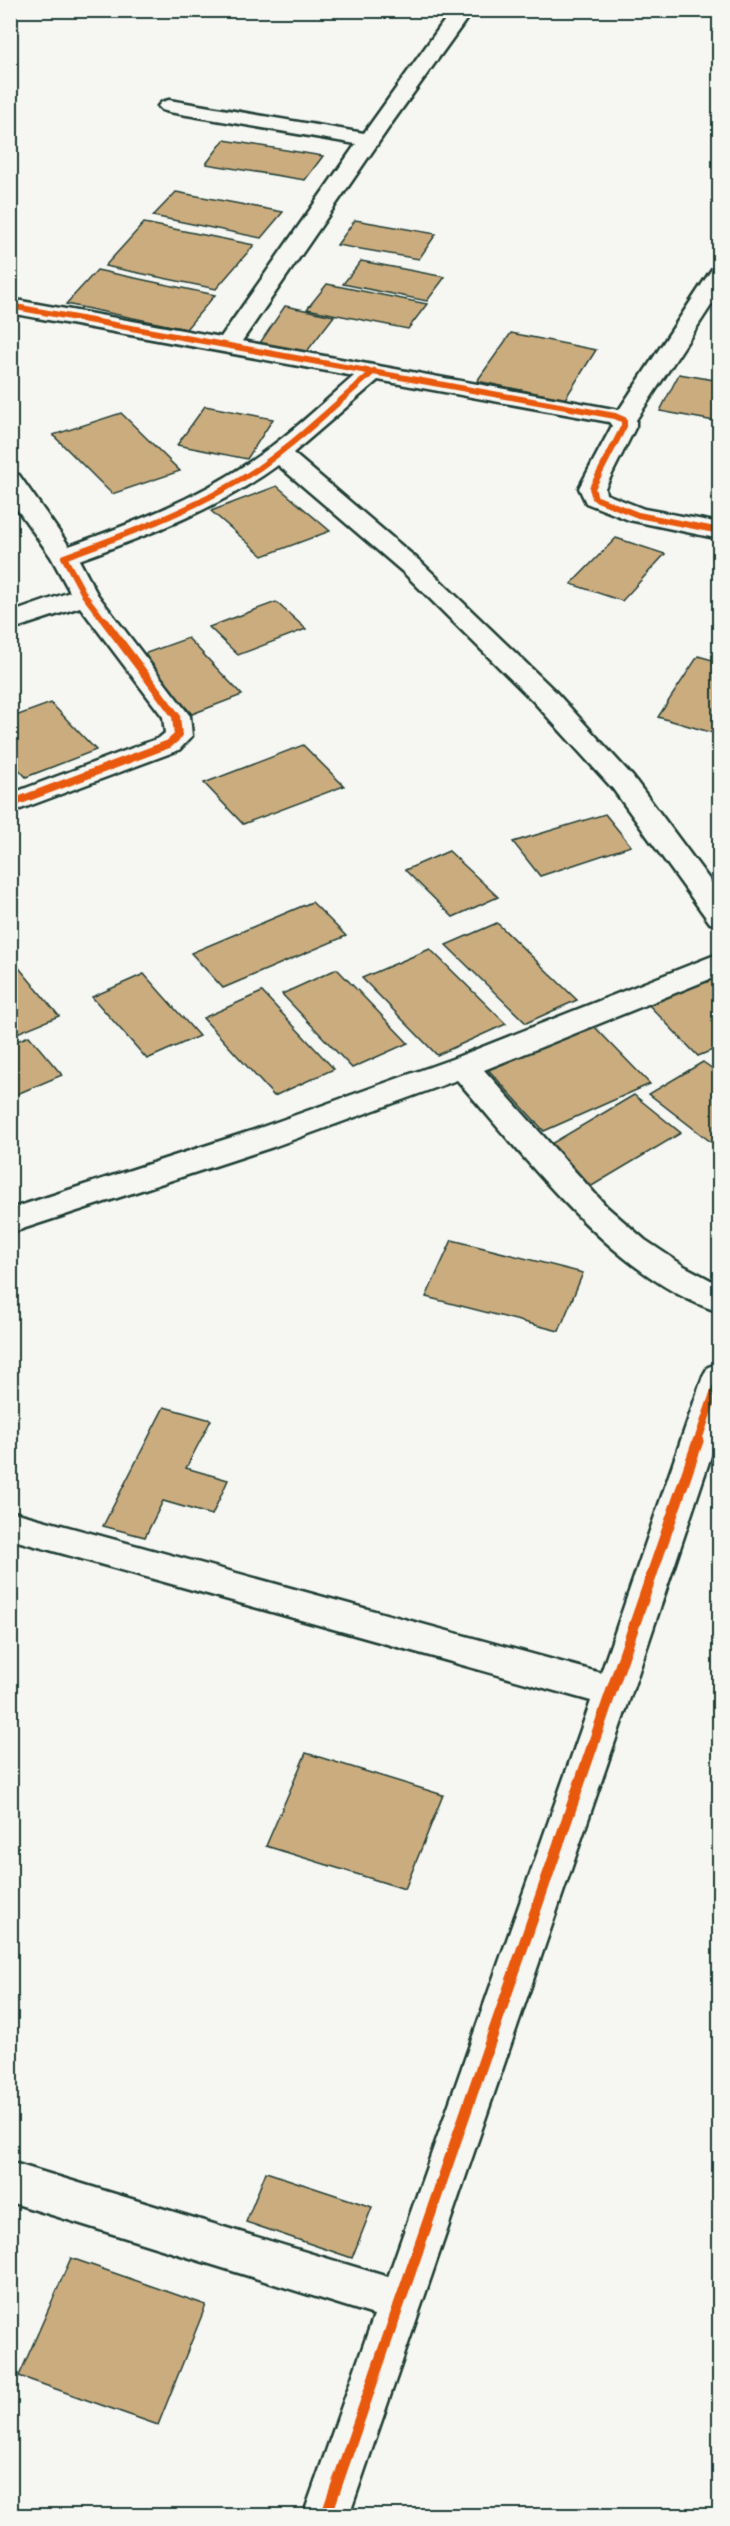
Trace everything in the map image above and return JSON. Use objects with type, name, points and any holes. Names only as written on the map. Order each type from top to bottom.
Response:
[{"type":"street","points":[[228,345],[463,10]]},
{"type":"street","points":[[170,106],[370,140]]},
{"type":"street","points":[[720,274],[624,420],[624,426],[592,488],[595,498],[605,505],[720,531]]},
{"type":"street","points":[[10,306],[374,371],[615,416],[624,420]]},
{"type":"street","points":[[64,557],[133,532],[188,508],[242,479],[278,453],[374,371]]},
{"type":"street","points":[[278,453],[413,568],[544,696],[623,783],[720,916]]},
{"type":"street","points":[[10,480],[64,557],[86,596],[176,716],[179,728],[178,736],[169,744],[10,804]]},
{"type":"street","points":[[10,622],[86,596]]},
{"type":"street","points":[[10,1221],[262,1139],[463,1067],[720,963]]},
{"type":"street","points":[[463,1067],[596,1215],[626,1241],[672,1275],[720,1300]]},
{"type":"street","points":[[326,2516],[614,1692],[720,1376]]},
{"type":"street","points":[[10,1525],[614,1692]]},
{"type":"street","points":[[10,2182],[400,2302]]},
{"type":"building","points":[[224,140],[323,156],[305,180],[206,164]]},
{"type":"building","points":[[176,192],[283,212],[261,238],[153,216]]},
{"type":"building","points":[[355,220],[436,234],[419,259],[337,245]]},
{"type":"building","points":[[144,223],[254,245],[216,289],[105,266]]},
{"type":"building","points":[[361,261],[445,277],[427,301],[343,284]]},
{"type":"building","points":[[97,270],[215,295],[186,329],[66,304]]},
{"type":"building","points":[[327,284],[427,304],[408,329],[307,309]]},
{"type":"building","points":[[285,306],[334,316],[305,354],[260,343]]},
{"type":"building","points":[[511,333],[596,350],[565,399],[477,381]]},
{"type":"building","points":[[679,374],[720,381],[720,422],[660,411]]},
{"type":"building","points":[[205,406],[273,419],[247,459],[177,445]]},
{"type":"building","points":[[121,413],[180,471],[112,494],[53,435]]},
{"type":"building","points":[[277,486],[330,531],[263,556],[211,511]]},
{"type":"building","points":[[616,538],[665,554],[622,601],[571,584]]},
{"type":"building","points":[[276,602],[306,629],[238,655],[209,627]]},
{"type":"building","points":[[188,638],[242,695],[192,714],[138,656]]},
{"type":"building","points":[[698,656],[720,662],[720,735],[658,717]]},
{"type":"building","points":[[51,703],[96,750],[26,777],[10,760],[10,718]]},
{"type":"building","points":[[303,745],[344,786],[243,824],[204,783]]},
{"type":"building","points":[[605,814],[631,846],[540,876],[513,842]]},
{"type":"building","points":[[449,851],[498,897],[453,917],[405,870]]},
{"type":"building","points":[[312,902],[346,936],[223,988],[191,953]]},
{"type":"building","points":[[497,923],[577,1000],[526,1023],[446,945]]},
{"type":"building","points":[[430,949],[506,1024],[437,1055],[362,978]]},
{"type":"building","points":[[10,957],[59,1016],[10,1036]]},
{"type":"building","points":[[337,969],[408,1043],[352,1068],[282,994]]},
{"type":"building","points":[[720,969],[720,1047],[698,1056],[644,1000]]},
{"type":"building","points":[[144,974],[199,1036],[147,1059],[92,997]]},
{"type":"building","points":[[262,992],[334,1069],[274,1096],[203,1018]]},
{"type":"building","points":[[589,1021],[650,1084],[544,1131],[484,1065]]},
{"type":"building","points":[[29,1036],[62,1075],[10,1097],[10,1044]]},
{"type":"building","points":[[703,1062],[720,1074],[720,1149],[649,1094]]},
{"type":"building","points":[[634,1095],[681,1133],[590,1187],[544,1148]]},
{"type":"building","points":[[452,1240],[583,1273],[559,1331],[426,1297]]},
{"type":"building","points":[[164,1407],[211,1420],[186,1468],[228,1480],[212,1515],[163,1501],[145,1537],[103,1526]]},
{"type":"building","points":[[306,1753],[443,1795],[405,1889],[266,1846]]},
{"type":"building","points":[[266,2172],[372,2207],[352,2258],[246,2222]]},
{"type":"building","points":[[71,2258],[206,2305],[158,2425],[19,2376]]},
{"type":"cycle path","points":[[10,306],[615,416],[624,420],[624,426],[592,488],[595,498],[638,515],[720,531]]},
{"type":"cycle path","points":[[10,804],[169,744],[178,736],[176,716],[85,596],[64,557],[177,513],[241,479],[293,442],[374,371]]},
{"type":"cycle path","points":[[326,2516],[613,1692],[720,1376]]}]
